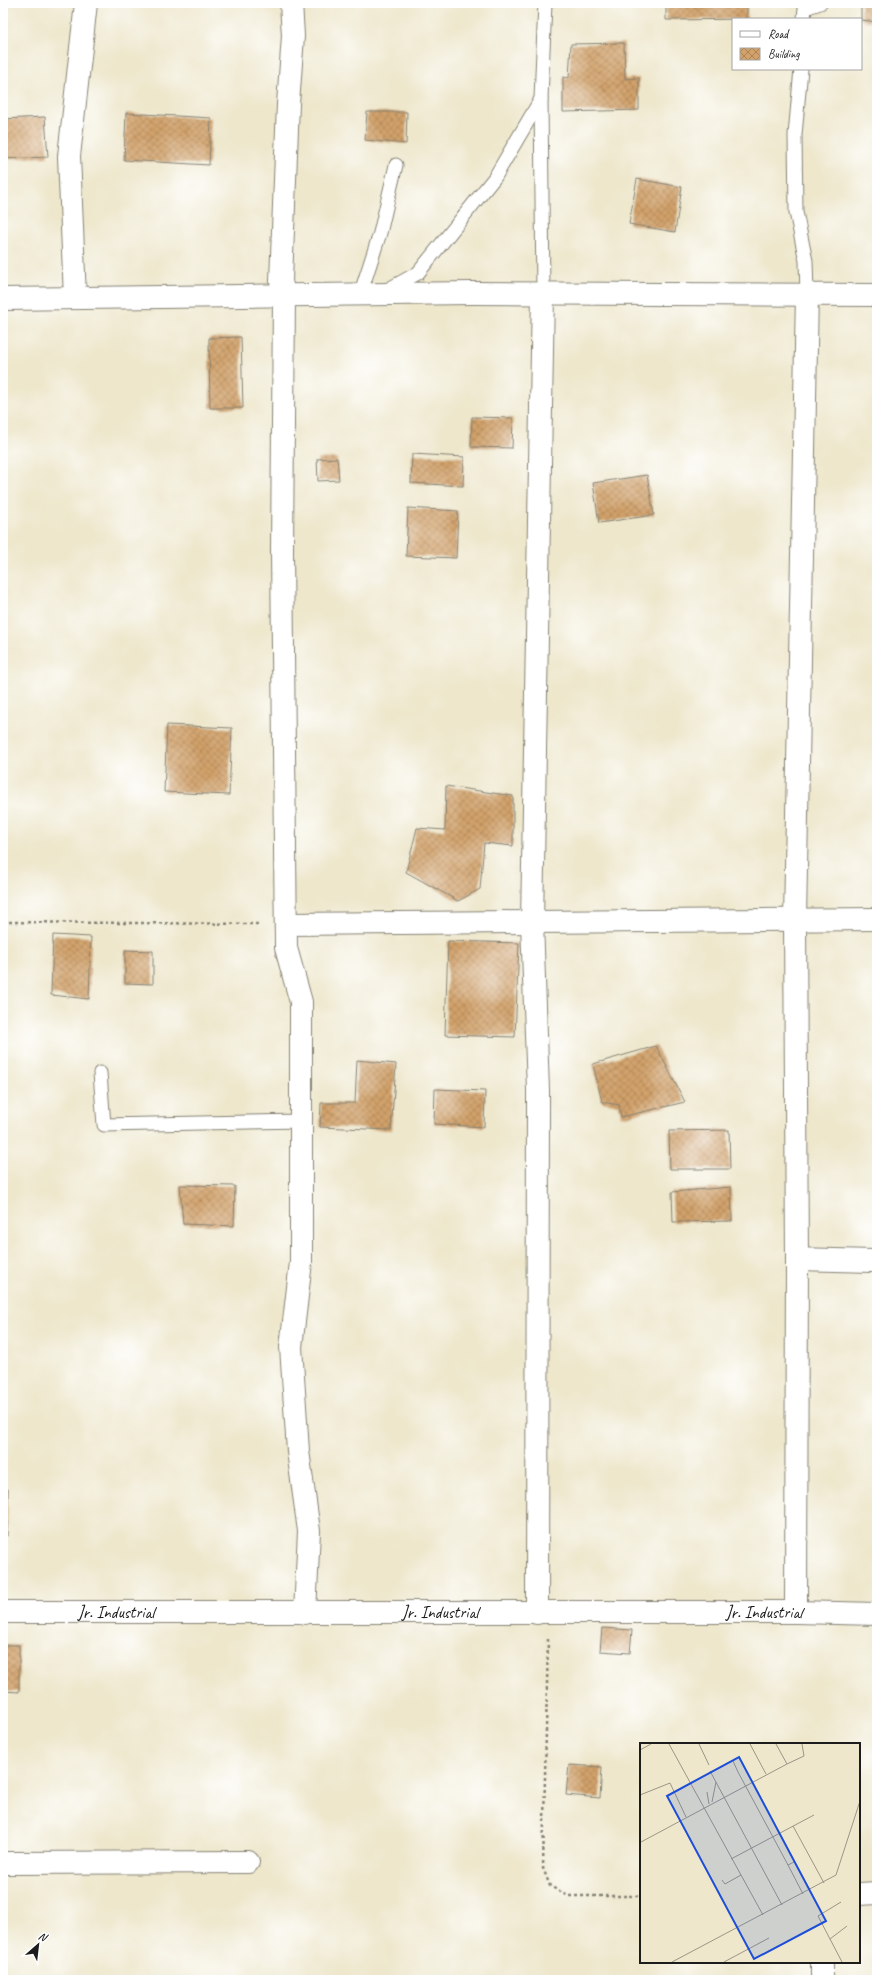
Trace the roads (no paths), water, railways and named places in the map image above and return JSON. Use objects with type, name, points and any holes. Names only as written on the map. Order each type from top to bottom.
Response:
[{"type":"street","points":[[75,298],[69,156],[86,3]]},
{"type":"street","points":[[291,3],[293,36],[288,104],[281,281],[284,296],[282,559],[286,948],[301,1002],[301,1262],[291,1347],[298,1451],[309,1531],[304,1613]]},
{"type":"street","points":[[3,299],[370,294],[877,294]]},
{"type":"street","points":[[543,294],[532,922],[538,1090],[543,1613]]},
{"type":"street","points":[[796,1612],[795,920],[807,294]]},
{"type":"street","points":[[286,924],[877,919]]},
{"type":"street","points":[[796,1259],[873,1261]]},
{"type":"street","name":"Jr. Industrial","points":[[3,1612],[796,1612],[877,1614]]},
{"type":"street","points":[[3,1863],[248,1862]]},
{"type":"street","points":[[860,1894],[877,1893]]},
{"type":"street","points":[[822,1963],[822,1980]]},
{"type":"lane","points":[[543,294],[541,99],[545,3]]},
{"type":"lane","points":[[804,18],[804,8],[820,3]]},
{"type":"lane","points":[[801,70],[795,135],[796,212],[806,261],[807,294]]},
{"type":"lane","points":[[370,294],[418,273],[496,177],[541,99]]},
{"type":"lane","points":[[370,294],[380,233],[396,165]]},
{"type":"lane","points":[[100,1073],[104,1125],[302,1121]]}]
